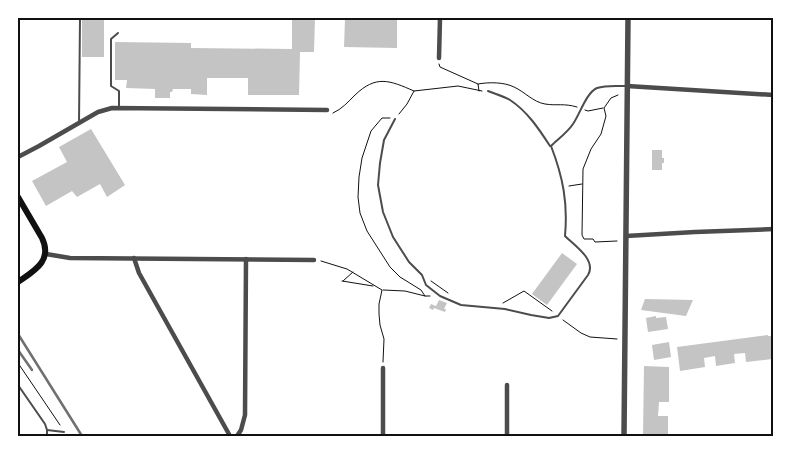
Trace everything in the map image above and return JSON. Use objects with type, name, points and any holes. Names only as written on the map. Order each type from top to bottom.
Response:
[{"type":"main road","points":[[18,197],[45,244],[46,254],[34,270],[18,282]]},
{"type":"street","points":[[439,58],[440,18]]},
{"type":"street","points":[[624,436],[628,18]]},
{"type":"street","points":[[627,86],[774,95]]},
{"type":"street","points":[[18,157],[105,110],[119,108],[327,110]]},
{"type":"street","points":[[626,236],[774,229]]},
{"type":"street","points":[[46,254],[63,257],[314,260]]},
{"type":"street","points":[[134,258],[138,273],[230,436]]},
{"type":"street","points":[[237,436],[241,430],[244,415],[246,259]]},
{"type":"street","points":[[383,368],[383,436]]},
{"type":"street","points":[[507,385],[507,436]]},
{"type":"lane","points":[[79,123],[80,18]]},
{"type":"lane","points":[[118,33],[111,39],[111,86],[119,91],[119,108]]},
{"type":"lane","points":[[550,146],[568,130],[589,96],[598,88],[627,86]]},
{"type":"lane","points":[[395,119],[384,140],[380,164],[378,185],[383,212],[393,237],[409,262],[422,275],[426,285],[440,296],[461,305],[505,310],[548,318],[558,316],[590,271],[589,262],[585,255],[565,236],[566,210],[564,188],[558,165],[550,146],[531,119],[518,107],[510,100],[488,91]]},
{"type":"lane","points":[[18,385],[45,424],[47,436]]},
{"type":"lane","points":[[47,430],[64,432]]},
{"type":"path","points":[[439,58],[440,67],[478,84],[492,82],[513,86],[528,97],[544,104],[568,104],[588,111],[604,108],[611,98],[618,95]]},
{"type":"path","points":[[331,114],[344,106],[364,87],[376,82],[388,81],[414,91],[458,86],[488,91]]},
{"type":"path","points":[[478,84],[479,91]]},
{"type":"path","points":[[395,119],[407,104],[414,91]]},
{"type":"path","points":[[604,108],[606,116],[601,134],[591,148],[583,169],[582,235],[584,239],[593,239],[595,242],[617,241]]},
{"type":"path","points":[[564,188],[583,184]]},
{"type":"path","points":[[573,244],[582,235]]},
{"type":"path","points":[[314,260],[347,269],[382,290],[405,291],[425,296],[440,296]]},
{"type":"path","points":[[353,272],[342,282],[374,286]]},
{"type":"path","points":[[422,275],[448,292],[446,299]]},
{"type":"path","points":[[382,290],[379,314],[384,339],[383,368]]},
{"type":"path","points":[[18,363],[64,432]]},
{"type":"building","points":[[82,18],[104,18],[104,57],[82,57]]},
{"type":"building","points":[[292,18],[315,18],[314,52],[300,52],[299,95],[248,95],[248,78],[207,78],[207,95],[191,94],[191,89],[173,89],[170,92],[170,98],[155,98],[155,89],[126,88],[127,80],[115,80],[115,42],[191,43],[191,48],[292,49]]},
{"type":"building","points":[[345,19],[397,19],[397,48],[344,47]]},
{"type":"building","points":[[91,129],[125,185],[107,197],[100,184],[77,197],[72,191],[46,206],[32,181],[67,162],[59,147]]},
{"type":"building","points":[[652,150],[662,150],[664,163],[662,163],[662,170],[652,170]]},
{"type":"building","points":[[562,253],[577,264],[547,305],[532,294]]},
{"type":"building","points":[[645,299],[693,300],[686,316],[641,310]]},
{"type":"building","points":[[439,300],[447,303],[444,309],[446,309],[445,312],[429,308],[431,304],[436,306]]},
{"type":"building","points":[[656,316],[656,318],[666,317],[668,329],[648,332],[646,318]]},
{"type":"building","points":[[774,331],[774,358],[772,359],[746,362],[745,353],[734,354],[735,363],[716,366],[715,356],[704,358],[705,367],[680,371],[677,347],[771,336],[771,332]]},
{"type":"building","points":[[669,342],[671,357],[654,360],[652,345]]},
{"type":"building","points":[[644,366],[669,367],[669,402],[659,402],[658,416],[668,416],[668,436],[643,436]]},
{"type":"railway","points":[[18,334],[82,436]]},
{"type":"railway","points":[[18,350],[32,370]]}]
